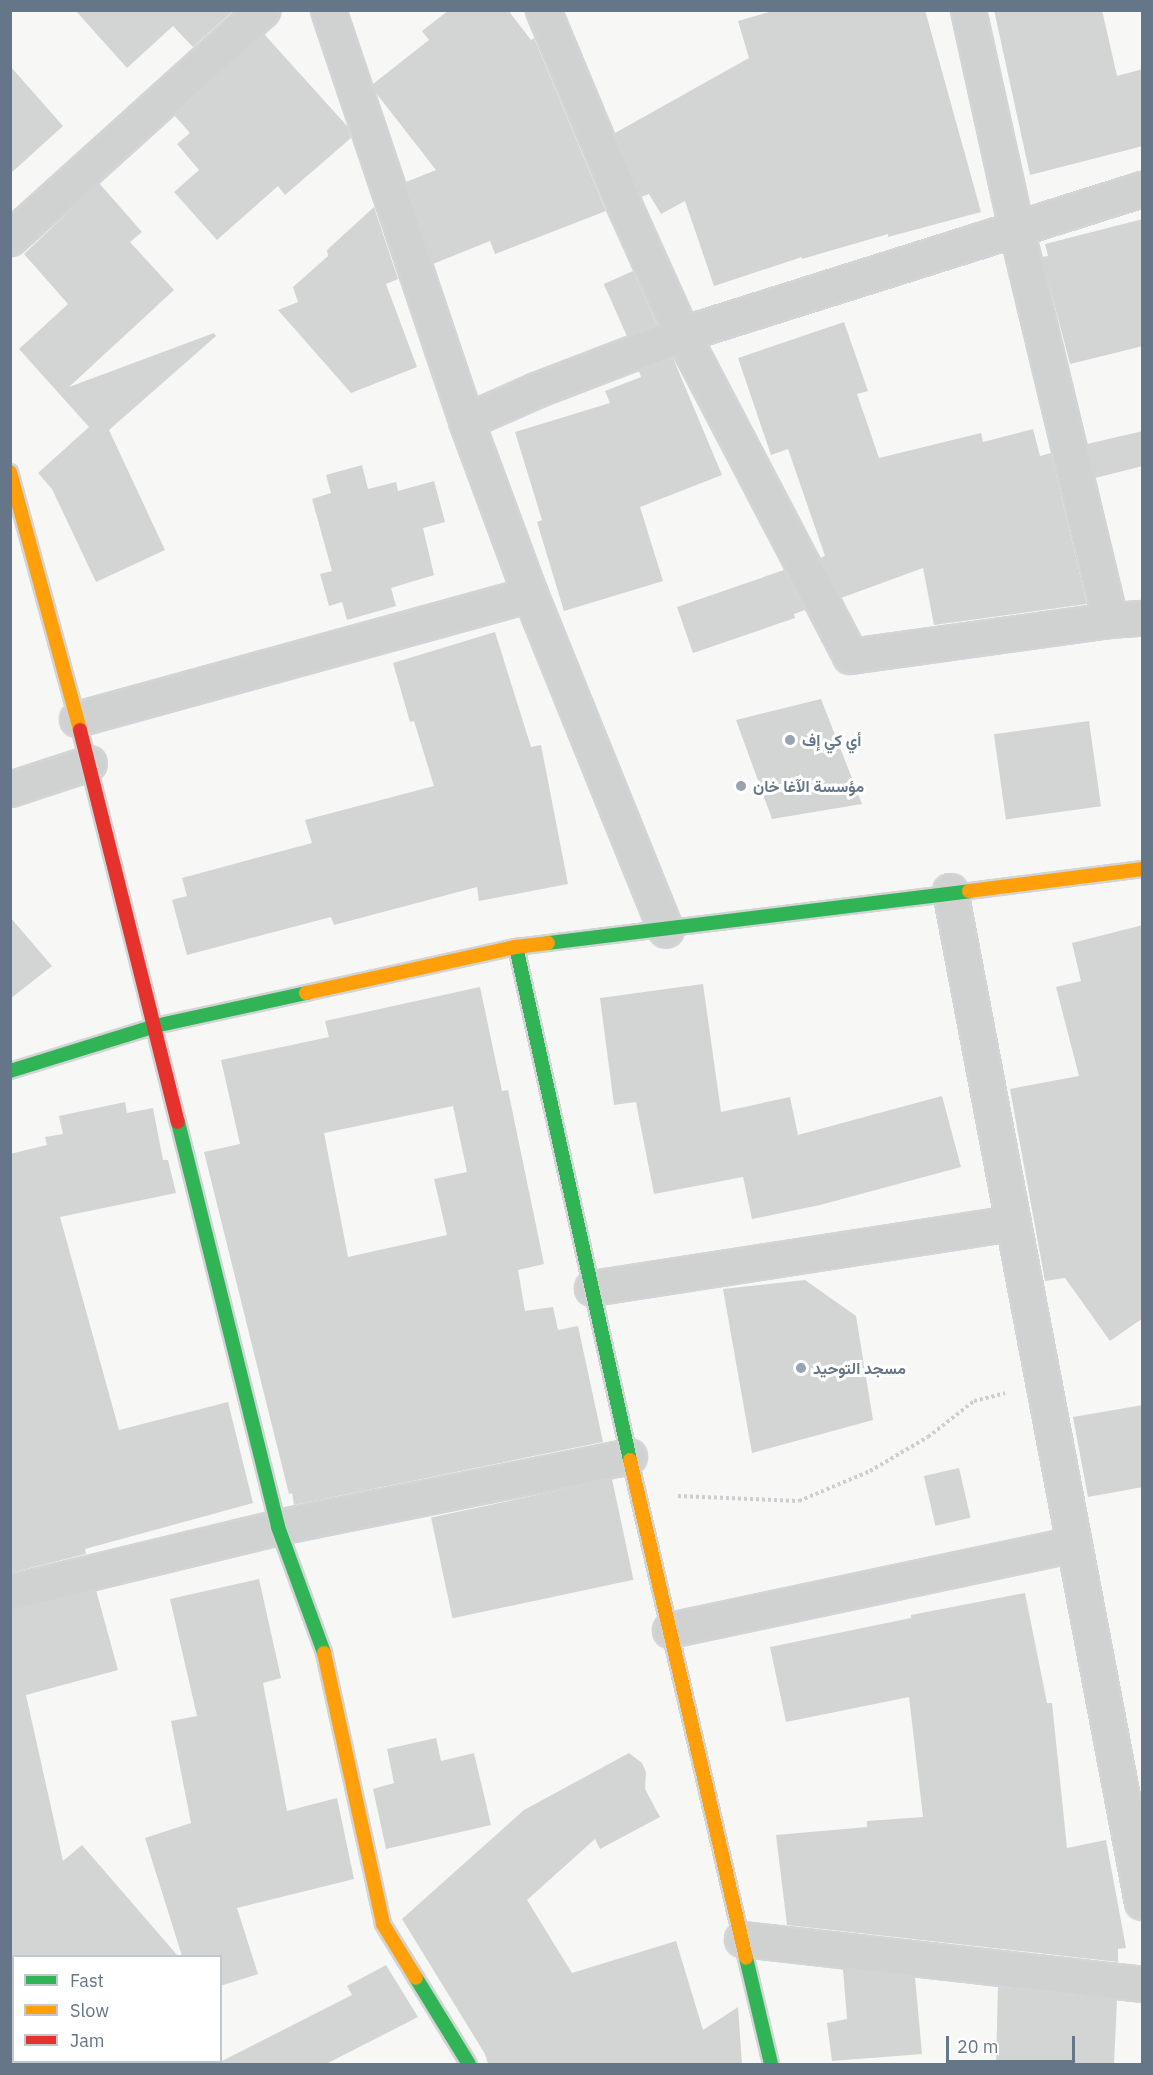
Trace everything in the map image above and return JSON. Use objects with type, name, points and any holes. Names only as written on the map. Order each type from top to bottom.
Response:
[{"type":"street","points":[[10,238],[262,10]]},
{"type":"street","points":[[328,10],[466,421],[530,594],[666,930]]},
{"type":"street","points":[[543,10],[624,205],[682,334],[850,656],[1110,620],[1143,618]]},
{"type":"street","points":[[968,10],[1016,228],[1110,620]]},
{"type":"street","points":[[466,421],[537,390],[682,334],[1143,189]]},
{"type":"street","points":[[10,472],[89,763],[278,1527],[327,1661],[383,1924],[469,2064]]},
{"type":"street","points":[[77,719],[530,594]]},
{"type":"street","points":[[10,789],[89,763]]},
{"type":"street","points":[[10,1071],[155,1026],[516,947],[666,930],[950,891],[1143,869]]},
{"type":"street","points":[[950,891],[1143,1902]]},
{"type":"street","points":[[516,947],[629,1456],[771,2064]]},
{"type":"street","points":[[591,1288],[1013,1223]]},
{"type":"street","points":[[10,1592],[278,1527],[629,1456]]},
{"type":"street","points":[[670,1630],[1074,1544]]},
{"type":"street","points":[[742,1940],[1143,1984]]},
{"type":"path","points":[[637,1490],[666,1495],[799,1501],[870,1471],[928,1437],[974,1401],[1043,1382]]},
{"type":"building","points":[[75,10],[234,10],[193,47],[173,26],[127,68]]},
{"type":"building","points":[[449,10],[508,10],[531,40],[534,38],[606,211],[495,254],[490,241],[433,264],[406,182],[436,170],[376,93],[373,84],[429,40],[422,31]]},
{"type":"building","points":[[776,10],[925,10],[981,212],[888,237],[888,234],[802,259],[802,257],[714,286],[685,201],[661,214],[649,194],[641,197],[615,133],[749,58],[738,21]]},
{"type":"building","points":[[994,10],[1102,10],[1117,76],[1143,69],[1143,146],[1030,175]]},
{"type":"building","points":[[264,34],[348,127],[351,138],[285,195],[278,186],[217,240],[174,192],[199,170],[177,144],[190,133],[174,115]]},
{"type":"building","points":[[10,66],[63,126],[10,174]]},
{"type":"building","points":[[99,183],[142,232],[130,242],[174,290],[69,387],[214,333],[216,336],[109,430],[165,550],[96,582],[52,489],[38,473],[89,427],[19,349],[68,304],[24,254]]},
{"type":"building","points":[[374,207],[398,279],[386,284],[417,367],[351,393],[278,310],[298,302],[293,287],[328,256],[327,250]]},
{"type":"building","points":[[1143,219],[1143,346],[1070,364],[1042,257],[1048,256],[1045,244]]},
{"type":"building","points":[[633,271],[657,324],[627,337],[604,284]]},
{"type":"building","points":[[844,322],[868,391],[857,394],[879,458],[981,433],[983,442],[1033,429],[1040,456],[1051,453],[1087,604],[934,625],[923,568],[841,598],[820,558],[825,556],[788,449],[771,455],[738,358]]},
{"type":"building","points":[[673,358],[722,475],[640,507],[663,581],[564,611],[537,522],[542,520],[515,432],[610,403],[605,391],[641,377],[639,371]]},
{"type":"building","points":[[1143,431],[1143,466],[1095,478],[1087,444]]},
{"type":"building","points":[[362,465],[368,489],[396,482],[398,491],[434,481],[445,522],[423,528],[434,575],[391,588],[396,606],[347,620],[342,602],[329,606],[320,574],[332,571],[312,499],[331,493],[326,475]]},
{"type":"building","points":[[784,570],[805,610],[794,614],[795,618],[693,653],[677,607]]},
{"type":"building","points":[[495,632],[531,747],[541,745],[568,884],[479,901],[477,887],[334,925],[331,917],[187,955],[172,900],[187,896],[182,878],[312,843],[305,820],[434,786],[414,721],[410,722],[393,663]]},
{"type":"building","name":"أي كي إف","points":[[821,699],[862,804],[772,819],[736,720]]},
{"type":"building","points":[[1089,721],[1101,806],[1006,820],[994,734]]},
{"type":"building","points":[[10,917],[52,966],[10,999]]},
{"type":"building","points":[[1143,925],[1143,1318],[1110,1341],[1065,1278],[1045,1281],[1010,1089],[1079,1076],[1056,987],[1081,981],[1072,943]]},
{"type":"building","points":[[703,984],[721,1112],[790,1097],[798,1135],[942,1096],[961,1167],[820,1205],[752,1219],[743,1177],[654,1194],[636,1102],[614,1105],[600,998]]},
{"type":"building","points":[[480,987],[502,1091],[508,1090],[544,1264],[518,1270],[525,1311],[553,1307],[558,1330],[578,1326],[603,1442],[294,1505],[292,1493],[289,1494],[204,1152],[240,1144],[221,1060],[329,1037],[325,1021]],"holes":[[[453,1106],[467,1172],[434,1179],[447,1235],[348,1257],[324,1133]]]},
{"type":"building","points":[[125,1102],[127,1113],[153,1108],[163,1160],[168,1160],[176,1193],[60,1217],[119,1430],[228,1402],[253,1503],[85,1549],[86,1554],[10,1573],[10,1154],[47,1145],[45,1137],[63,1134],[59,1116]]},
{"type":"building","name":"مسجد التوحيد","points":[[805,1280],[856,1316],[873,1420],[752,1453],[723,1289]]},
{"type":"building","points":[[1143,1405],[1143,1487],[1088,1497],[1073,1417]]},
{"type":"building","points":[[959,1468],[970,1518],[935,1526],[924,1476]]},
{"type":"building","points":[[612,1479],[633,1580],[452,1618],[431,1517]]},
{"type":"building","points":[[259,1579],[281,1678],[263,1683],[287,1811],[337,1798],[354,1879],[237,1908],[258,1974],[222,1985],[222,1955],[182,1955],[145,1838],[191,1823],[171,1721],[197,1716],[170,1599]]},
{"type":"building","points":[[96,1590],[118,1670],[26,1695],[63,1861],[82,1845],[177,1955],[10,1956],[10,1610]]},
{"type":"building","points":[[1025,1593],[1047,1703],[1052,1703],[1067,1848],[1106,1840],[1126,1948],[1118,1949],[1118,1962],[787,1925],[776,1835],[867,1827],[867,1821],[923,1817],[909,1697],[786,1722],[770,1647],[911,1618],[911,1615]]},
{"type":"building","points":[[436,1738],[441,1761],[474,1753],[491,1825],[386,1849],[373,1789],[394,1783],[387,1749]]},
{"type":"building","points":[[629,1753],[642,1763],[646,1772],[645,1789],[660,1817],[600,1849],[595,1839],[527,1900],[572,1973],[676,1941],[703,2030],[738,2007],[742,2064],[488,2064],[485,2054],[402,1919],[524,1810]]},
{"type":"building","points":[[386,1965],[418,2017],[326,2064],[216,2064],[222,2063],[222,2061],[352,1995],[347,1986]]},
{"type":"building","points":[[843,1969],[915,1977],[922,2054],[832,2061],[827,2023],[847,2019]]},
{"type":"building","points":[[998,1987],[1117,2000],[1114,2064],[996,2064]]},
{"type":"traffic: fast","points":[[548,943],[969,891]]},
{"type":"traffic: fast","points":[[516,947],[630,1460]]},
{"type":"traffic: fast","points":[[10,1071],[155,1026],[306,993]]},
{"type":"traffic: fast","points":[[178,1122],[278,1527],[324,1653]]},
{"type":"traffic: fast","points":[[746,1958],[771,2064]]},
{"type":"traffic: fast","points":[[416,1978],[469,2064]]},
{"type":"traffic: slow","points":[[10,472],[80,730]]},
{"type":"traffic: slow","points":[[969,891],[1142,869]]},
{"type":"traffic: slow","points":[[306,993],[516,947],[548,943]]},
{"type":"traffic: slow","points":[[630,1460],[746,1958]]},
{"type":"traffic: slow","points":[[324,1653],[383,1924],[416,1978]]},
{"type":"traffic: jam","points":[[80,730],[178,1122]]},
{"type":"place","name":"أي كي إف","points":[[790,740]]},
{"type":"place","name":"مؤسسة الآغا خان","points":[[741,786]]},
{"type":"place","name":"مسجد التوحيد","points":[[801,1368]]}]
